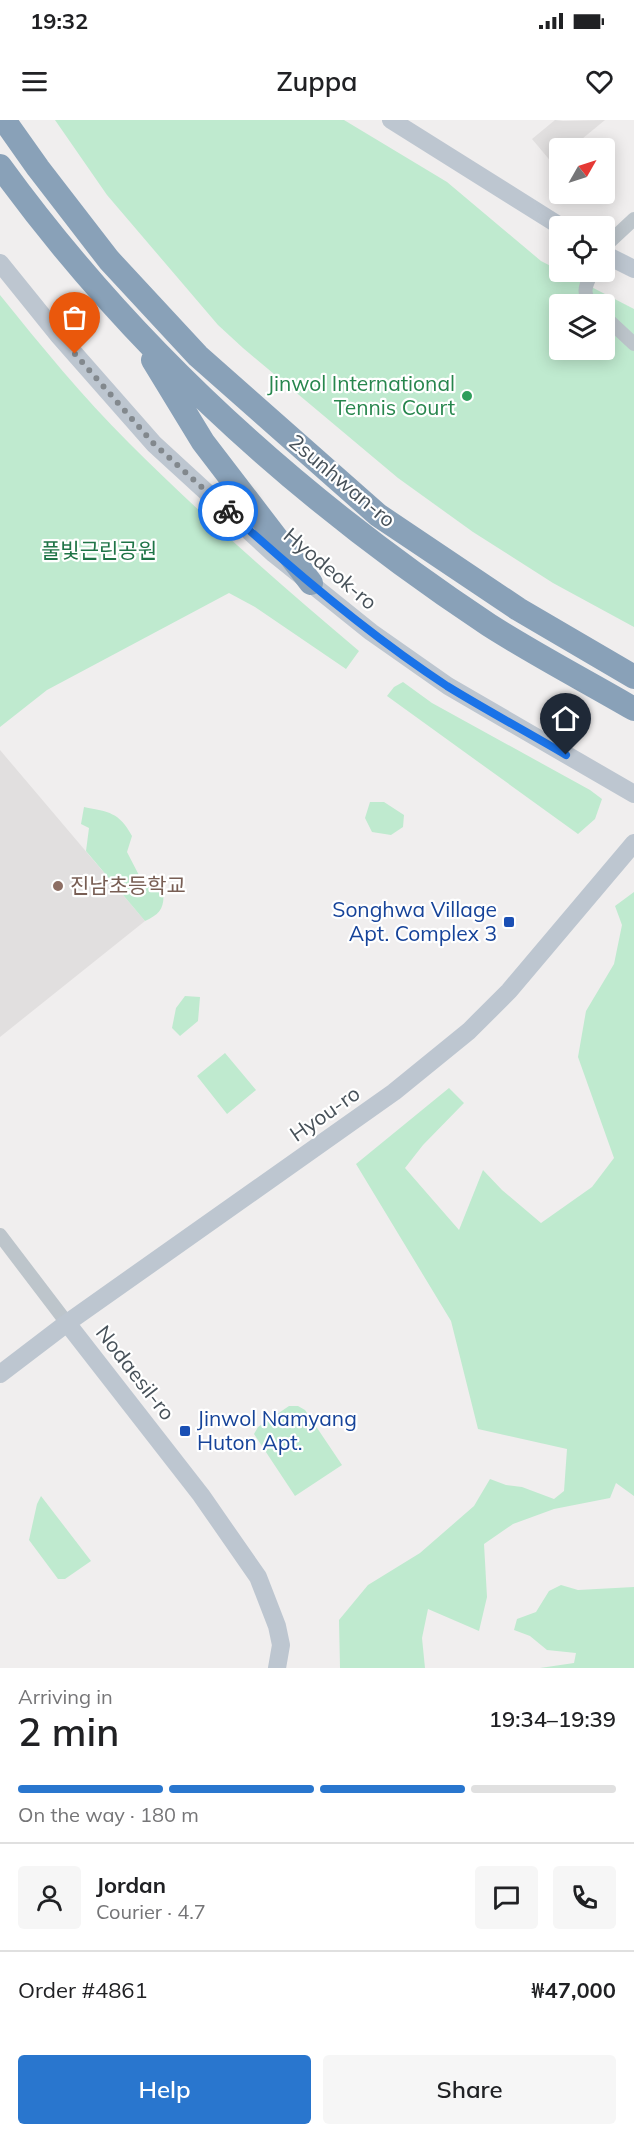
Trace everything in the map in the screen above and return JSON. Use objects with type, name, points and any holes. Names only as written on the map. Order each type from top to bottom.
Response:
[{"type":"highway","name":"2sunhwan-ro","points":[[4,120],[109,260],[198,356],[378,515],[518,609],[634,677]]},
{"type":"highway","points":[[13,120],[38,168]]},
{"type":"highway","name":"2sunhwan-ro","points":[[0,166],[74,260],[137,333],[285,472],[387,554],[491,626],[634,709]]},
{"type":"highway","points":[[137,333],[203,442],[311,583]]},
{"type":"main road","points":[[391,120],[549,219]]},
{"type":"main road","points":[[615,259],[634,268]]},
{"type":"main road","name":"Hyodeok-ro","points":[[0,263],[59,336],[154,444],[274,554],[371,632],[448,686],[634,794]]},
{"type":"main road","name":"Hyou-ro","points":[[0,1374],[67,1323],[394,1092],[438,1058],[509,991],[634,843]]},
{"type":"main road","name":"Nodaesil-ro","points":[[67,1323],[201,1495],[258,1577],[279,1635],[281,1645],[277,1668]]},
{"type":"street","points":[[615,237],[634,219]]},
{"type":"street","points":[[615,326],[634,344]]},
{"type":"street","points":[[0,1235],[67,1323]]},
{"type":"shaded area","points":[[555,120],[605,120],[583,138],[549,138],[549,159],[532,139]]},
{"type":"shaded area","name":"진남초등학교","points":[[0,750],[145,921],[0,1037]]},
{"type":"green space","name":"Jinwol International Tennis Court","points":[[55,120],[344,120],[447,182],[541,261],[549,265],[549,282],[582,282],[605,294],[549,294],[549,360],[615,360],[615,299],[634,309],[634,627],[553,583],[473,532],[398,478],[218,325],[107,195]]},
{"type":"green space","name":"풀빛근린공원","points":[[0,295],[95,408],[129,443],[242,549],[359,651],[346,669],[255,607],[229,593],[47,690],[0,727]]},
{"type":"green space","points":[[403,682],[432,703],[590,790],[602,799],[595,819],[578,834],[387,696],[394,687]]},
{"type":"green space","points":[[370,802],[384,802],[404,815],[403,827],[391,835],[372,832],[365,818]]},
{"type":"green space","points":[[84,807],[112,814],[123,822],[132,836],[127,852],[144,885],[163,889],[161,909],[145,921],[86,851],[89,828],[81,824]]},
{"type":"green space","points":[[634,892],[634,1496],[616,1483],[610,1498],[554,1509],[513,1524],[484,1544],[487,1597],[479,1631],[428,1609],[422,1638],[425,1668],[340,1668],[339,1620],[368,1585],[420,1553],[474,1506],[490,1479],[506,1485],[522,1487],[554,1499],[564,1491],[567,1449],[478,1429],[451,1321],[356,1164],[449,1088],[464,1103],[423,1145],[405,1168],[459,1230],[483,1170],[502,1190],[541,1223],[592,1187],[614,1158],[578,1057],[586,1011],[614,964],[622,925],[615,906]]},
{"type":"green space","points":[[185,996],[200,997],[198,1021],[180,1036],[172,1028],[176,1008]]},
{"type":"green space","points":[[225,1053],[256,1090],[227,1114],[197,1076]]},
{"type":"green space","points":[[289,1406],[298,1406],[305,1410],[342,1465],[295,1496],[254,1434],[258,1427]]},
{"type":"green space","points":[[41,1496],[91,1561],[65,1579],[58,1579],[29,1540]]},
{"type":"green space","points":[[561,1585],[578,1590],[634,1587],[634,1668],[540,1668],[574,1663],[576,1653],[547,1650],[530,1636],[514,1630],[517,1619],[536,1612],[549,1591]]},
{"type":"way so far","points":[[75,354],[154,444],[228,511]]},
{"type":"place","name":"Jinwol International Tennis Court","points":[[467,396]]},
{"type":"place","name":"진남초등학교","points":[[58,886]]},
{"type":"place","name":"Songhwa Village Apt. Complex 3","points":[[509,922]]},
{"type":"place","name":"Jinwol Namyang Huton Apt.","points":[[185,1431]]},
{"type":"route","points":[[228,511],[274,554],[371,632],[448,686],[566,755]]}]
